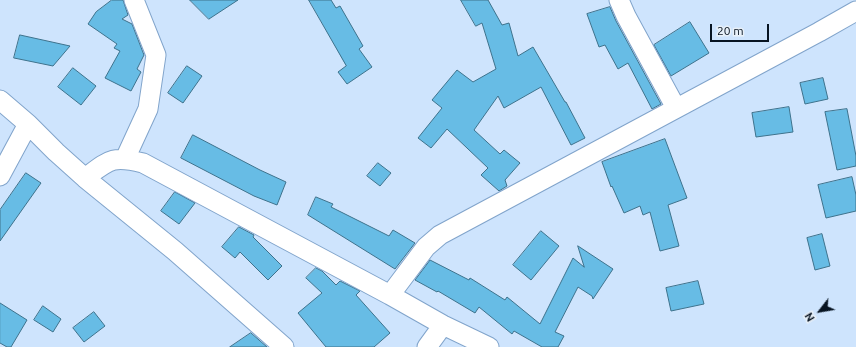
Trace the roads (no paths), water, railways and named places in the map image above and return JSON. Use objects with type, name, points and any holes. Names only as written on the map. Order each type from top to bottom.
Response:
[{"type":"street","points":[[126,159],[148,109],[156,56],[134,0]]},
{"type":"street","points":[[619,0],[626,16],[676,108]]},
{"type":"street","points":[[390,295],[426,247],[440,235],[856,11]]},
{"type":"street","points":[[0,100],[28,124],[85,178],[175,251],[284,347]]},
{"type":"street","points":[[0,176],[28,124]]},
{"type":"street","points":[[85,178],[108,161],[126,159],[143,163],[390,295],[443,325],[489,347]]},
{"type":"street","points":[[427,347],[443,325]]}]
